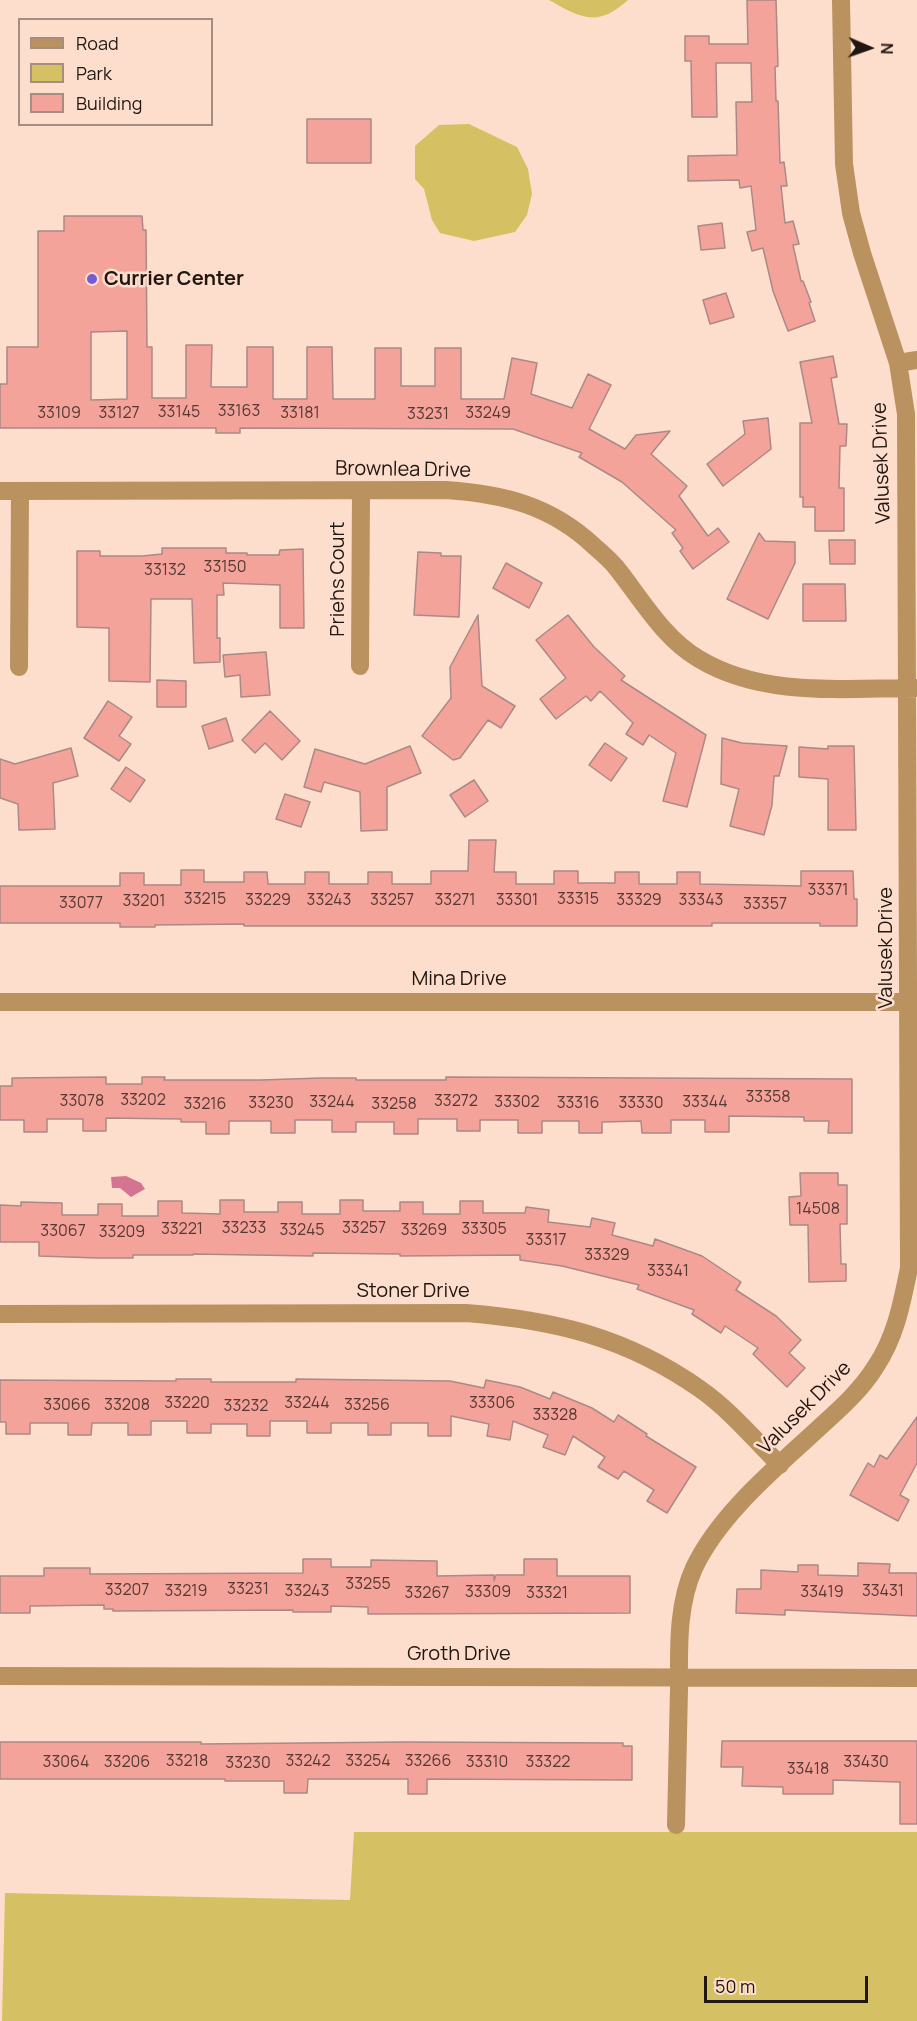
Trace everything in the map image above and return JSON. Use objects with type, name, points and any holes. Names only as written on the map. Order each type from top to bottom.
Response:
[{"type":"street","name":"Valusek Drive","points":[[676,1825],[679,1629],[686,1589],[694,1568],[712,1536],[735,1509],[848,1401],[876,1367],[893,1334],[909,1268],[913,1002],[912,688],[906,414],[898,363],[851,213],[844,165],[841,0]]},
{"type":"street","points":[[898,363],[917,360]]},
{"type":"street","name":"Brownlea Drive","points":[[0,491],[361,492],[446,490],[474,492],[527,504],[550,513],[584,536],[614,564],[667,634],[699,659],[731,673],[769,685],[818,688],[912,688]]},
{"type":"street","points":[[19,667],[20,492]]},
{"type":"street","name":"Priehs Court","points":[[360,666],[361,492]]},
{"type":"street","name":"Mina Drive","points":[[0,1002],[913,1002]]},
{"type":"street","name":"Stoner Drive","points":[[0,1314],[465,1313],[518,1317],[587,1333],[627,1347],[673,1371],[702,1390],[780,1465]]},
{"type":"street","name":"Groth Drive","points":[[0,1676],[917,1678]]},
{"type":"green space","points":[[549,0],[628,0],[607,14],[589,17],[570,12]]},
{"type":"green space","points":[[469,124],[517,147],[528,169],[532,194],[527,215],[515,232],[474,241],[440,233],[432,220],[424,189],[415,179],[415,146],[439,125]]},
{"type":"green space","points":[[354,1832],[917,1832],[917,2021],[2,2021],[5,1893],[350,1900]]},
{"type":"shaded area","points":[[126,1176],[141,1183],[145,1189],[131,1197],[120,1188],[112,1188],[111,1177]]},
{"type":"building","points":[[747,0],[776,0],[778,66],[775,67],[776,101],[778,101],[780,163],[784,162],[787,186],[781,186],[785,223],[793,221],[799,244],[793,245],[801,281],[803,281],[811,302],[809,303],[815,321],[788,331],[773,291],[763,248],[752,251],[747,232],[756,230],[751,186],[740,188],[739,180],[688,181],[688,156],[737,155],[736,102],[752,102],[751,63],[716,63],[717,117],[692,117],[691,61],[685,61],[685,36],[709,36],[709,44],[748,44]]},
{"type":"building","points":[[307,119],[371,119],[371,163],[307,163]]},
{"type":"building","points":[[64,216],[142,216],[143,230],[146,230],[147,347],[152,347],[152,398],[186,398],[186,345],[212,345],[211,387],[247,387],[247,347],[273,347],[273,399],[307,399],[307,347],[332,347],[333,399],[375,399],[375,348],[401,348],[401,386],[435,386],[435,348],[461,348],[461,399],[504,399],[512,358],[537,363],[531,394],[572,408],[588,374],[611,385],[589,429],[625,449],[636,435],[670,431],[651,454],[687,486],[679,496],[708,536],[718,528],[729,542],[693,569],[680,551],[683,548],[672,533],[676,530],[622,482],[579,457],[582,453],[513,429],[240,428],[240,433],[216,433],[216,428],[0,428],[0,384],[7,384],[7,347],[38,347],[38,231],[64,231]],"holes":[[[127,331],[127,399],[91,400],[91,332]]]},
{"type":"building","points":[[722,223],[725,248],[701,250],[698,226]]},
{"type":"building","points":[[726,293],[734,317],[710,324],[703,300]]},
{"type":"building","points":[[833,356],[837,377],[831,378],[839,424],[847,424],[846,446],[840,446],[839,488],[844,488],[844,531],[815,531],[815,507],[803,507],[803,497],[800,497],[800,423],[812,423],[800,362]]},
{"type":"building","points":[[768,418],[771,449],[723,486],[707,464],[745,434],[743,421]]},
{"type":"building","points":[[759,533],[765,541],[795,542],[795,563],[768,619],[727,599]]},
{"type":"building","points":[[829,540],[855,540],[855,564],[830,564]]},
{"type":"building","points":[[162,548],[226,548],[226,553],[247,553],[247,555],[279,555],[280,550],[303,549],[304,628],[280,628],[280,585],[223,583],[224,595],[217,595],[217,638],[220,638],[220,662],[194,663],[192,599],[151,599],[150,682],[109,681],[109,628],[77,627],[77,551],[100,551],[100,556],[142,556],[162,554]]},
{"type":"building","points":[[418,552],[441,553],[441,556],[461,556],[459,617],[414,615]]},
{"type":"building","points":[[506,563],[542,583],[529,608],[493,588]]},
{"type":"building","points":[[803,584],[845,584],[846,621],[803,621]]},
{"type":"building","points":[[478,615],[482,686],[515,706],[501,728],[488,720],[460,758],[453,760],[422,736],[451,698],[450,667]]},
{"type":"building","points":[[568,615],[594,647],[625,676],[621,680],[706,735],[687,807],[663,801],[676,753],[649,735],[643,745],[626,734],[633,723],[600,691],[591,701],[586,696],[556,719],[540,699],[566,678],[536,640]]},
{"type":"building","points":[[266,652],[270,695],[241,697],[240,675],[225,677],[223,655]]},
{"type":"building","points":[[157,680],[186,681],[186,707],[157,707]]},
{"type":"building","points":[[108,701],[132,717],[119,736],[131,744],[119,761],[84,738]]},
{"type":"building","points":[[270,711],[300,741],[282,760],[265,743],[255,753],[242,740]]},
{"type":"building","points":[[226,718],[233,741],[209,749],[202,726]]},
{"type":"building","points":[[722,738],[742,743],[787,746],[779,776],[774,776],[772,805],[764,835],[730,826],[739,789],[721,784]]},
{"type":"building","points":[[605,743],[627,758],[611,781],[589,765]]},
{"type":"building","points":[[410,746],[421,773],[387,787],[387,830],[361,831],[360,792],[324,782],[321,792],[304,787],[315,749],[365,764]]},
{"type":"building","points":[[828,746],[854,746],[856,830],[828,830],[828,779],[799,777],[799,747],[828,749]]},
{"type":"building","points":[[71,748],[78,776],[53,783],[55,829],[19,830],[18,804],[0,798],[0,759],[15,764]]},
{"type":"building","points":[[126,767],[145,780],[130,802],[111,789]]},
{"type":"building","points":[[474,780],[488,801],[465,817],[450,795]]},
{"type":"building","points":[[285,794],[310,802],[301,827],[276,819]]},
{"type":"building","points":[[469,840],[496,840],[494,872],[516,872],[516,884],[554,884],[554,871],[578,871],[578,883],[615,883],[615,872],[639,872],[639,884],[677,884],[677,872],[700,872],[700,884],[801,886],[801,871],[853,871],[854,899],[857,899],[857,926],[820,926],[820,923],[712,923],[712,926],[244,926],[244,924],[120,927],[120,923],[0,923],[0,886],[120,886],[120,873],[144,873],[144,885],[181,885],[181,870],[204,870],[204,882],[244,882],[244,872],[267,872],[268,884],[305,884],[305,872],[329,872],[329,884],[368,884],[368,872],[392,872],[392,884],[431,884],[431,871],[468,871]]},
{"type":"building","points":[[106,1077],[106,1084],[142,1084],[142,1077],[165,1077],[164,1080],[356,1078],[356,1080],[446,1080],[446,1077],[852,1079],[852,1133],[828,1133],[829,1121],[804,1121],[804,1117],[729,1116],[729,1132],[705,1132],[705,1120],[671,1120],[671,1133],[642,1133],[641,1121],[602,1122],[602,1133],[579,1133],[579,1121],[542,1121],[542,1133],[518,1133],[518,1120],[480,1120],[480,1131],[457,1131],[457,1119],[418,1119],[418,1134],[394,1134],[394,1122],[356,1122],[356,1132],[332,1132],[332,1120],[295,1120],[295,1133],[271,1133],[271,1121],[229,1121],[229,1134],[206,1134],[206,1122],[181,1122],[181,1119],[106,1118],[106,1131],[83,1131],[83,1119],[47,1119],[47,1132],[24,1132],[24,1120],[0,1120],[0,1086],[12,1086],[12,1078]]},
{"type":"building","points":[[800,1173],[838,1173],[838,1185],[847,1185],[847,1224],[840,1224],[841,1264],[846,1264],[846,1281],[809,1282],[808,1225],[790,1225],[789,1197],[801,1196]]},
{"type":"building","points":[[220,1200],[244,1200],[244,1212],[278,1212],[278,1202],[302,1202],[302,1214],[340,1214],[340,1200],[363,1200],[363,1211],[400,1211],[400,1202],[423,1202],[423,1214],[460,1214],[460,1201],[483,1201],[483,1213],[525,1213],[526,1207],[549,1210],[548,1222],[590,1227],[592,1218],[615,1223],[612,1235],[653,1246],[655,1239],[702,1256],[741,1282],[736,1290],[776,1316],[801,1340],[789,1353],[805,1368],[787,1387],[753,1354],[758,1348],[725,1326],[721,1333],[692,1314],[694,1310],[637,1289],[639,1285],[562,1266],[520,1260],[520,1255],[400,1256],[400,1254],[313,1253],[313,1256],[193,1254],[98,1258],[39,1256],[39,1242],[0,1242],[0,1205],[21,1206],[21,1202],[62,1203],[62,1215],[98,1215],[98,1204],[122,1204],[122,1216],[158,1216],[158,1201],[182,1201],[182,1213],[220,1214]]},
{"type":"building","points":[[176,1379],[211,1379],[211,1382],[296,1382],[296,1379],[450,1381],[484,1388],[486,1380],[520,1387],[550,1399],[553,1392],[592,1408],[614,1422],[618,1415],[647,1434],[646,1436],[696,1467],[667,1513],[647,1501],[654,1490],[624,1471],[618,1479],[598,1467],[605,1457],[573,1436],[565,1455],[543,1447],[548,1435],[513,1421],[510,1440],[487,1436],[489,1424],[451,1416],[451,1436],[428,1436],[428,1423],[391,1423],[391,1435],[368,1435],[368,1423],[331,1423],[331,1433],[307,1433],[307,1421],[270,1421],[270,1436],[247,1436],[247,1424],[211,1424],[211,1433],[187,1433],[187,1421],[151,1421],[151,1435],[128,1435],[128,1423],[92,1423],[91,1435],[68,1435],[68,1423],[30,1423],[30,1434],[6,1434],[6,1422],[0,1422],[0,1380],[176,1381]]},
{"type":"building","points":[[917,1417],[917,1463],[900,1495],[909,1500],[898,1521],[850,1495],[868,1463],[874,1467],[880,1455],[887,1459]]},
{"type":"building","points":[[303,1559],[331,1559],[331,1567],[371,1567],[371,1560],[437,1561],[437,1576],[494,1575],[494,1581],[496,1575],[524,1575],[524,1559],[557,1559],[557,1576],[630,1576],[630,1613],[368,1614],[368,1607],[331,1606],[331,1612],[293,1612],[293,1610],[113,1611],[113,1609],[104,1609],[104,1605],[30,1606],[30,1613],[0,1613],[0,1576],[44,1576],[44,1568],[90,1568],[90,1574],[303,1573]]},
{"type":"building","points":[[858,1563],[890,1564],[889,1573],[917,1573],[917,1616],[785,1610],[785,1615],[736,1613],[737,1589],[761,1589],[761,1570],[798,1572],[798,1565],[818,1565],[818,1575],[858,1576]]},
{"type":"building","points":[[722,1741],[917,1741],[917,1824],[900,1824],[900,1782],[833,1780],[833,1794],[783,1794],[783,1787],[742,1786],[743,1767],[721,1767]]},
{"type":"building","points":[[0,1742],[623,1743],[623,1746],[632,1746],[632,1780],[427,1779],[427,1794],[408,1794],[408,1779],[308,1779],[307,1793],[284,1793],[284,1781],[0,1779]]},
{"type":"place","name":"Currier Center","points":[[92,279]]}]
